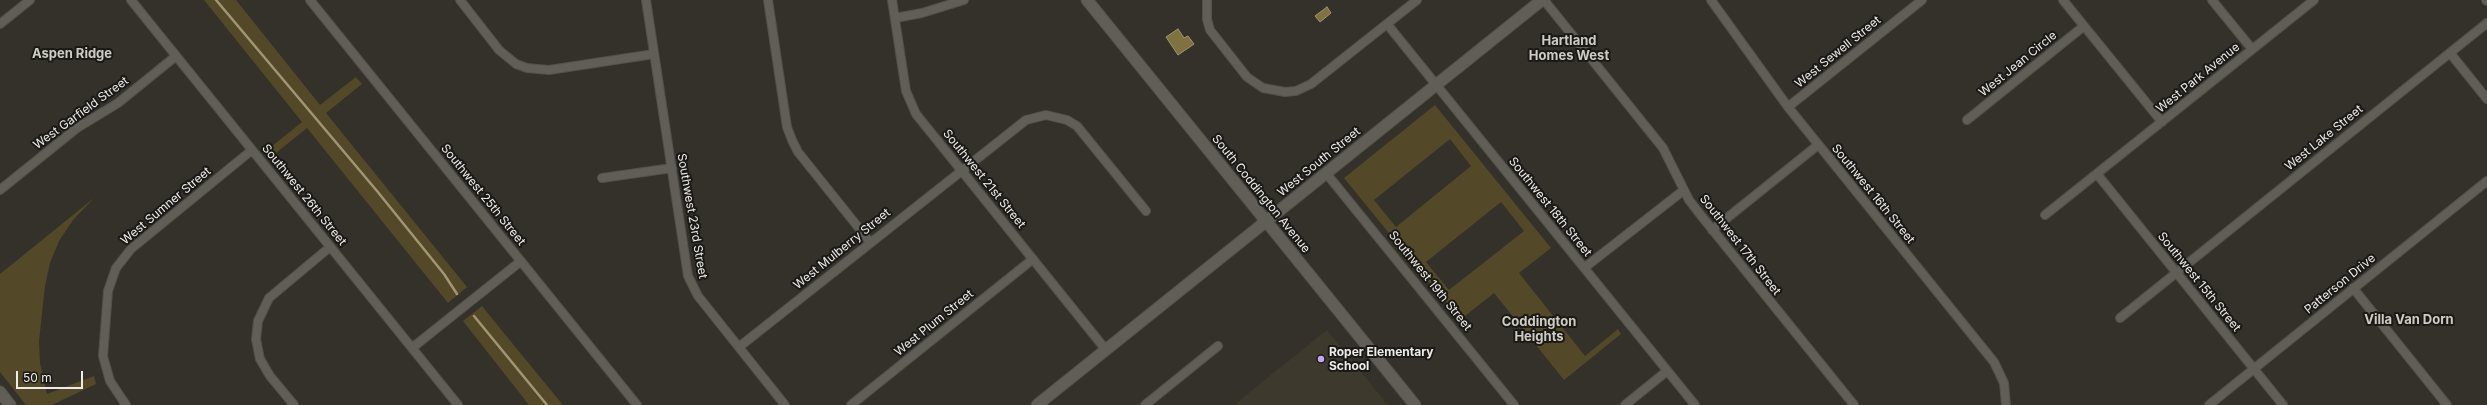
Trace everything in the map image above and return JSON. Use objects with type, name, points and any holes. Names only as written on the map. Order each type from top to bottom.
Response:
[{"type":"street","points":[[0,24],[30,0]]},
{"type":"street","name":"Southwest 26th Street","points":[[131,0],[458,405]]},
{"type":"street","name":"Southwest 25th Street","points":[[310,0],[637,405]]},
{"type":"street","points":[[460,0],[499,50],[516,64],[527,68],[549,70],[654,54]]},
{"type":"street","name":"Southwest 23rd Street","points":[[646,0],[688,276],[692,286],[785,405]]},
{"type":"street","points":[[768,0],[787,127],[792,140],[798,152],[870,242]]},
{"type":"street","name":"Southwest 21st Street","points":[[892,0],[910,102],[916,114],[1106,350]]},
{"type":"street","points":[[895,18],[922,13],[964,0]]},
{"type":"street","name":"South Coddington Avenue","points":[[1087,0],[1416,405]]},
{"type":"street","points":[[1206,3],[1207,19],[1214,37],[1247,77],[1263,88],[1285,92],[1296,91],[1311,84],[1417,0]]},
{"type":"street","name":"West South Street","points":[[1041,404],[1266,221],[1543,0]]},
{"type":"street","name":"Southwest 17th Street","points":[[1543,0],[1663,148],[1684,190],[1712,230],[1854,405]]},
{"type":"street","name":"Southwest 16th Street","points":[[1711,0],[1788,108],[1994,362],[2004,383],[2006,405]]},
{"type":"street","name":"West Sewell Street","points":[[1788,108],[1922,0]]},
{"type":"street","points":[[2063,0],[2162,122]]},
{"type":"street","points":[[2212,0],[2252,50]]},
{"type":"street","name":"West Park Avenue","points":[[2045,215],[2314,0]]},
{"type":"street","name":"West Lake Street","points":[[2120,318],[2487,23]]},
{"type":"street","name":"Southwest 18th Street","points":[[1387,24],[1695,405]]},
{"type":"street","name":"West Jean Circle","points":[[1967,120],[2084,26]]},
{"type":"street","points":[[2450,53],[2487,99]]},
{"type":"street","name":"West Garfield Street","points":[[0,190],[77,128],[118,102],[176,56]]},
{"type":"street","name":"West Mulberry Street","points":[[739,347],[1018,124],[1047,112],[1067,120],[1081,130],[1146,211]]},
{"type":"street","points":[[1712,230],[1818,145]]},
{"type":"street","name":"West Sumner Street","points":[[126,405],[110,381],[103,356],[108,291],[116,268],[131,249],[252,150]]},
{"type":"street","points":[[602,178],[672,168]]},
{"type":"street","name":"Southwest 19th Street","points":[[1326,173],[1514,405]]},
{"type":"street","name":"Southwest 15th Street","points":[[2097,174],[2283,405]]},
{"type":"street","name":"Patterson Drive","points":[[2209,405],[2487,181]]},
{"type":"street","points":[[1584,268],[1684,190]]},
{"type":"street","points":[[294,405],[270,376],[260,359],[256,339],[258,321],[270,298],[330,247]]},
{"type":"street","name":"West Plum Street","points":[[851,405],[1033,259]]},
{"type":"street","points":[[412,348],[521,261]]},
{"type":"street","points":[[2354,288],[2447,405]]},
{"type":"street","points":[[1145,405],[1218,346]]},
{"type":"street","points":[[1625,405],[1667,371]]},
{"type":"street","points":[[0,392],[10,405]]},
{"type":"shaded area","points":[[204,0],[236,0],[320,105],[356,77],[362,84],[326,113],[467,287],[448,303],[307,128],[271,157],[266,151],[302,122]]},
{"type":"shaded area","points":[[1327,7],[1331,13],[1320,22],[1315,16]]},
{"type":"shaded area","points":[[1178,29],[1184,38],[1188,36],[1194,44],[1178,55],[1166,37]]},
{"type":"shaded area","points":[[1435,105],[1551,248],[1519,273],[1585,356],[1618,329],[1621,334],[1564,380],[1494,293],[1460,320],[1344,178]],"holes":[[[1450,139],[1471,166],[1396,227],[1374,200]],[[1501,202],[1524,231],[1449,290],[1426,262]]]},
{"type":"shaded area","points":[[94,198],[73,220],[59,241],[50,263],[45,286],[39,341],[40,363],[47,394],[94,376],[96,384],[52,405],[26,405],[0,372],[0,274]]},
{"type":"shaded area","points":[[482,306],[563,405],[529,405],[463,321]]},
{"type":"shaded area","name":"Roper Elementary School","points":[[1327,330],[1388,405],[1234,405],[1257,386]]},
{"type":"waterway","points":[[216,0],[377,191],[444,274],[457,294]]},
{"type":"waterway","points":[[474,316],[547,405]]},
{"type":"place","name":"Roper Elementary School","points":[[1321,359]]},
{"type":"district","name":"Hartland Homes West","points":[[1569,48]]},
{"type":"district","name":"Aspen Ridge","points":[[72,54]]},
{"type":"district","name":"Villa Van Dorn","points":[[2409,320]]},
{"type":"district","name":"Coddington Heights","points":[[1539,330]]}]
